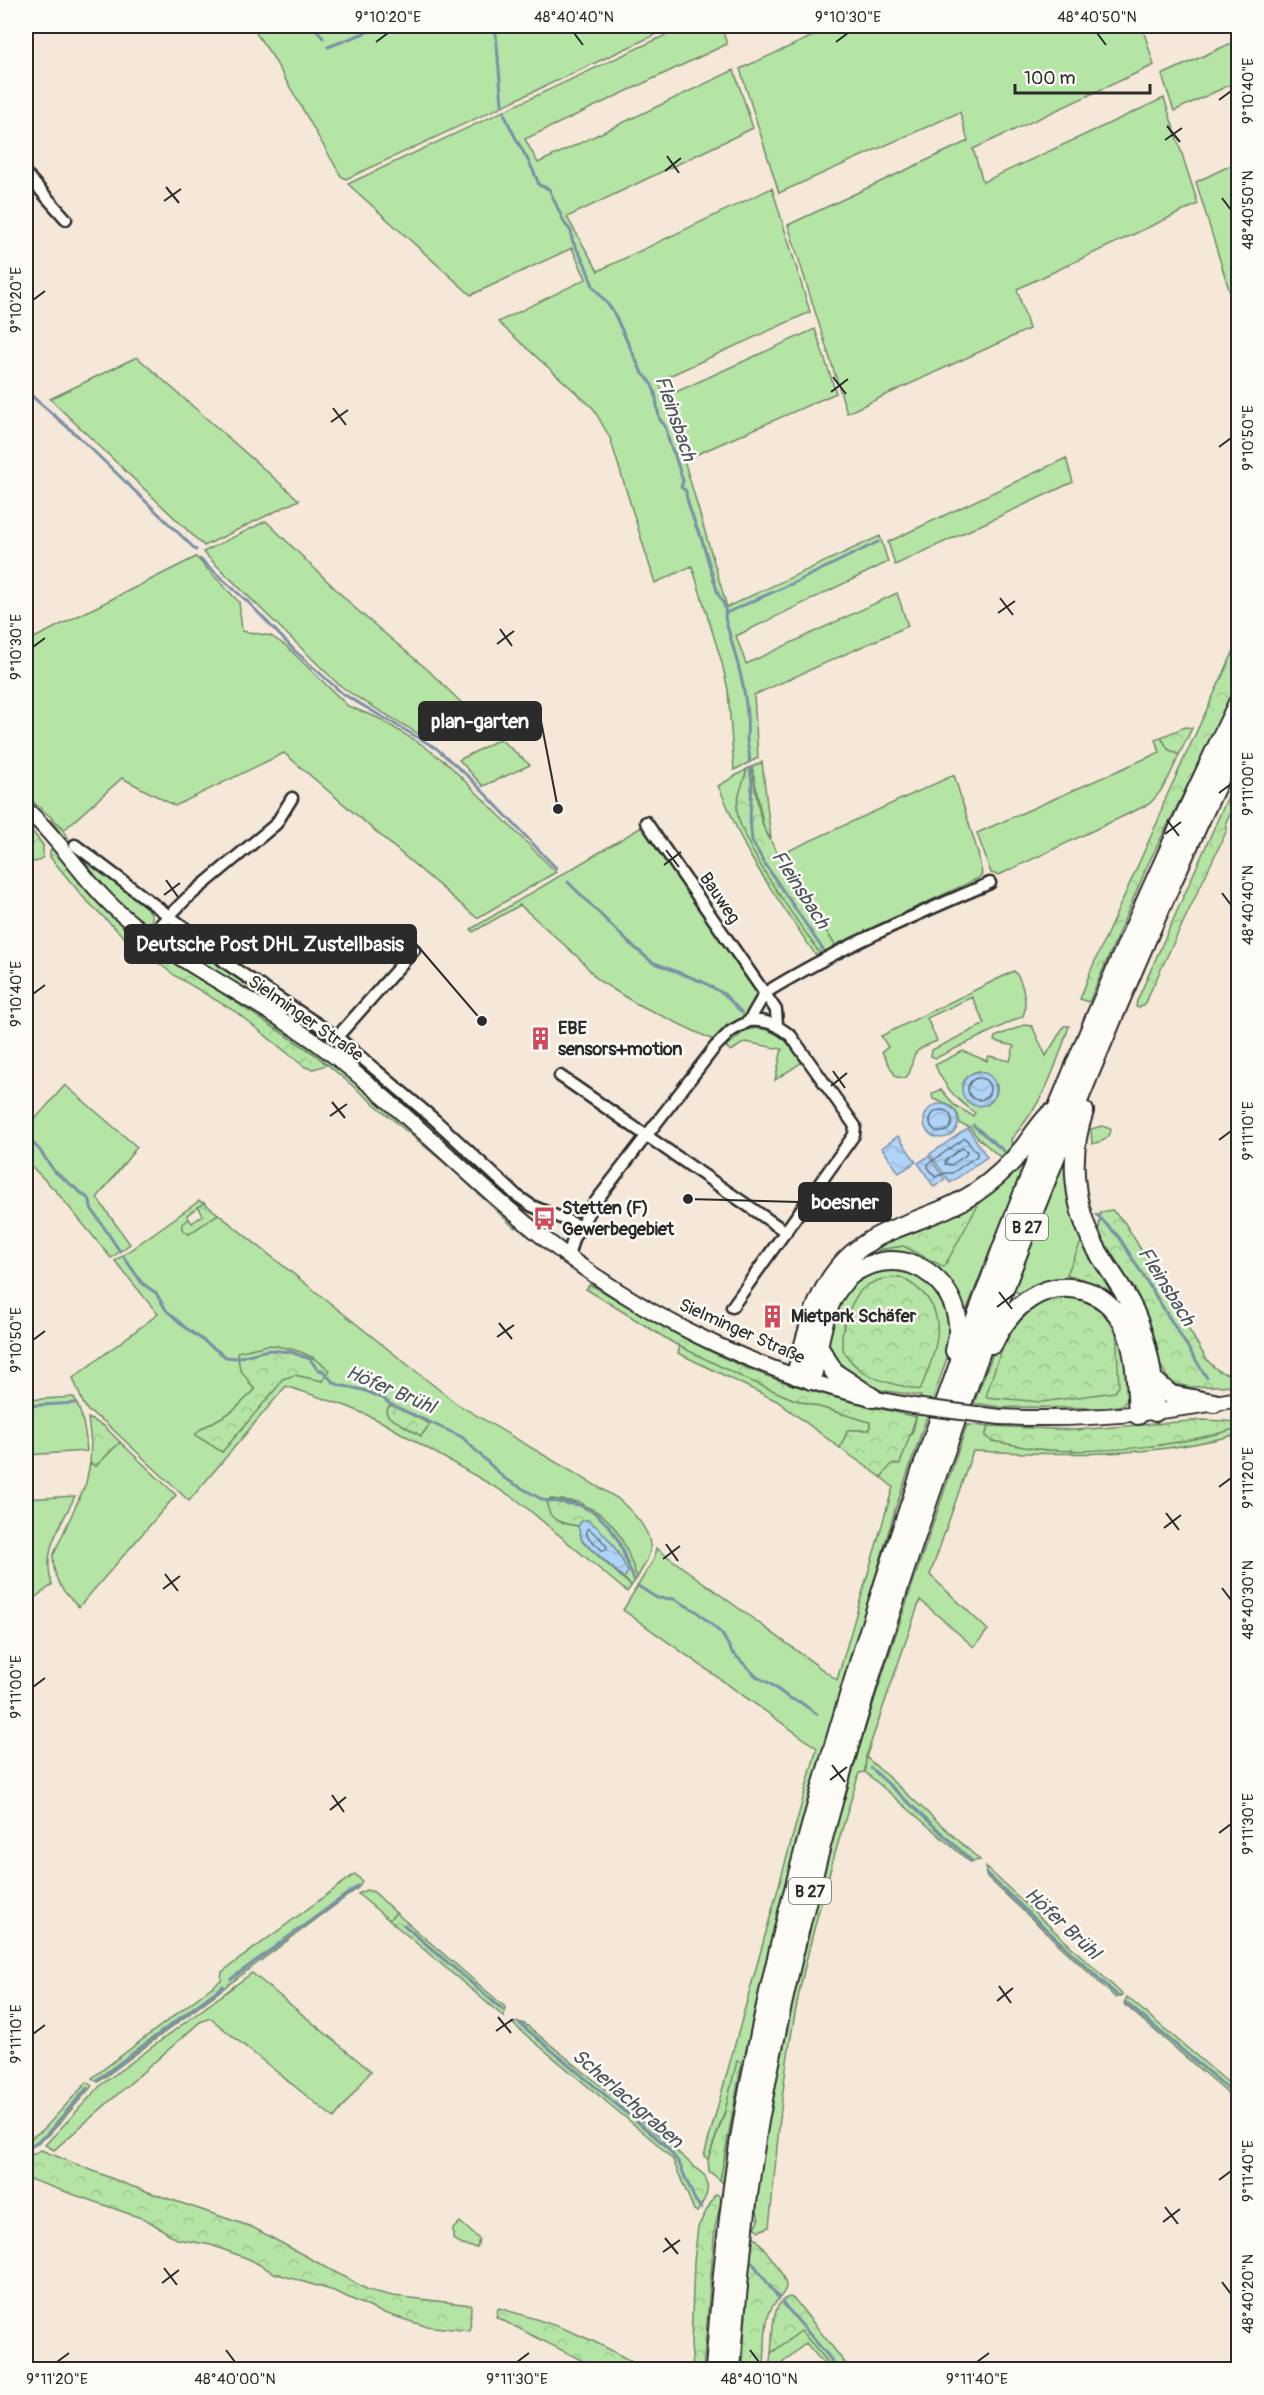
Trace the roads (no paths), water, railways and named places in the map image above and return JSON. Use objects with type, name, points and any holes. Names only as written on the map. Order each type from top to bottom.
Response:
[{"type":"highway","name":"B 27","points":[[715,2370],[726,2242],[743,2119],[769,1990],[840,1724],[904,1522],[1006,1237],[1059,1104],[1155,879],[1239,703]]},
{"type":"highway","name":"B 27","points":[[731,2370],[758,2125],[784,1996],[822,1844],[888,1621],[965,1392],[1030,1217],[1172,880],[1239,739]]},
{"type":"highway","points":[[1093,1064],[1089,1097],[1078,1134],[1075,1158],[1077,1197],[1086,1228],[1136,1317],[1152,1379],[1147,1413]]},
{"type":"highway","points":[[804,1378],[817,1301],[826,1283],[841,1264],[872,1239],[947,1208],[983,1187],[1010,1163],[1040,1123],[1059,1104]]},
{"type":"highway","points":[[804,1378],[819,1347],[831,1303],[845,1280],[867,1266],[884,1261],[903,1261],[919,1266],[934,1276],[951,1299],[958,1326],[955,1350],[956,1372]]},
{"type":"highway","points":[[965,1392],[981,1373],[995,1338],[1012,1312],[1040,1292],[1070,1288],[1099,1297],[1120,1318],[1131,1348],[1147,1413]]},
{"type":"highway","points":[[819,1347],[835,1373],[873,1398]]},
{"type":"highway","points":[[1152,1379],[1171,1395],[1214,1403]]},
{"type":"street","points":[[26,174],[66,219]]},
{"type":"street","points":[[149,936],[186,899],[269,830],[281,818],[292,798]]},
{"type":"street","name":"Sielminger Straße","points":[[26,809],[47,829],[96,890],[149,936],[271,1012],[322,1047],[406,1116],[500,1202],[568,1257],[611,1286],[677,1324],[734,1351],[804,1378],[873,1398],[914,1406],[1000,1417],[1073,1419],[1147,1413],[1239,1399]]},
{"type":"street","name":"Bauweg","points":[[646,822],[776,1010],[777,1025]]},
{"type":"street","name":"Sielminger Straße","points":[[75,845],[194,934],[226,963],[337,1037],[427,1113],[516,1195],[532,1206],[580,1226]]},
{"type":"street","points":[[750,1021],[765,993],[804,970],[903,920],[990,883]]},
{"type":"street","points":[[337,1037],[414,950]]},
{"type":"street","points":[[568,1257],[580,1226],[593,1205],[722,1039],[750,1021],[760,1020],[777,1025]]},
{"type":"street","name":"Sielminger Straße","points":[[732,1306],[851,1141],[855,1126],[791,1036],[777,1025]]},
{"type":"street","points":[[560,1076],[786,1232]]},
{"type":"water","points":[[979,1072],[991,1077],[996,1089],[991,1101],[979,1106],[967,1101],[962,1089],[967,1077]]},
{"type":"water","points":[[941,1104],[953,1109],[958,1121],[953,1133],[941,1138],[929,1133],[924,1121],[929,1109]]},
{"type":"water","points":[[968,1128],[987,1157],[950,1183],[930,1154]]},
{"type":"water","points":[[898,1136],[916,1162],[899,1173],[882,1148]]},
{"type":"water","points":[[929,1156],[945,1180],[934,1187],[918,1163]]},
{"type":"water","points":[[588,1520],[601,1531],[616,1550],[628,1572],[624,1578],[582,1540],[578,1526],[582,1521]]},
{"type":"waterway","points":[[314,26],[323,38]]},
{"type":"waterway","points":[[328,47],[383,26]]},
{"type":"waterway","name":"Fleinsbach","points":[[492,26],[496,34],[502,104]]},
{"type":"waterway","name":"Fleinsbach","points":[[504,112],[539,185],[549,189],[565,224],[571,231],[572,240],[585,264],[593,286],[613,311],[642,373],[652,384],[660,420],[665,427],[683,481],[681,487],[686,491],[689,507],[701,537],[718,594],[725,608],[725,618],[744,693],[749,762]]},
{"type":"waterway","points":[[26,391],[79,437],[196,550]]},
{"type":"waterway","points":[[726,613],[878,542]]},
{"type":"waterway","points":[[200,559],[343,694],[436,748],[470,778],[556,868]]},
{"type":"waterway","name":"Fleinsbach","points":[[750,768],[752,841],[826,954]]},
{"type":"waterway","points":[[568,882],[628,942],[652,962],[703,982],[724,994],[742,1013]]},
{"type":"waterway","name":"Fleinsbach","points":[[973,1125],[1004,1151]]},
{"type":"waterway","name":"Höfer Brühl","points":[[26,1137],[39,1149],[54,1171],[90,1200],[91,1208],[119,1250]]},
{"type":"waterway","name":"Fleinsbach","points":[[1096,1214],[1119,1237],[1207,1378]]},
{"type":"waterway","name":"Höfer Brühl","points":[[123,1256],[142,1283],[156,1293],[166,1310],[186,1328],[226,1357],[236,1358],[268,1350],[291,1352],[310,1359],[317,1369],[323,1371],[333,1382],[383,1398],[390,1404],[462,1437],[504,1478],[543,1500],[579,1505],[595,1513],[609,1526],[619,1542],[634,1580]]},
{"type":"waterway","points":[[26,1406],[75,1403]]},
{"type":"waterway","name":"Höfer Brühl","points":[[638,1586],[657,1598],[674,1599],[696,1611],[722,1634],[732,1652],[757,1677],[817,1714]]},
{"type":"waterway","name":"Höfer Brühl","points":[[871,1768],[972,1861]]},
{"type":"waterway","name":"Höfer Brühl","points":[[986,1873],[1118,1996]]},
{"type":"waterway","points":[[231,1979],[358,1886]]},
{"type":"waterway","name":"Scherlachgraben","points":[[404,1925],[503,2010]]},
{"type":"waterway","points":[[97,2080],[223,1986]]},
{"type":"waterway","name":"Höfer Brühl","points":[[1125,2002],[1238,2097]]},
{"type":"waterway","name":"Scherlachgraben","points":[[519,2023],[665,2145],[679,2163],[695,2200],[701,2208]]},
{"type":"waterway","points":[[26,2150],[46,2135],[87,2088]]},
{"type":"waterway","name":"Scherlachgraben","points":[[752,2262],[778,2297]]},
{"type":"waterway","name":"Scherlachgraben","points":[[783,2303],[840,2370]]},
{"type":"place","name":"plan-garten","points":[[558,809]]},
{"type":"place","name":"Deutsche Post DHL Zustellbasis","points":[[482,1021]]},
{"type":"place","name":"EBE sensors+motion","points":[[540,1038]]},
{"type":"place","name":"boesner","points":[[688,1199]]},
{"type":"place","name":"Stetten (F) Gewerbegebiet","points":[[544,1218]]},
{"type":"place","name":"Mietpark Schäfer","points":[[773,1316]]}]
